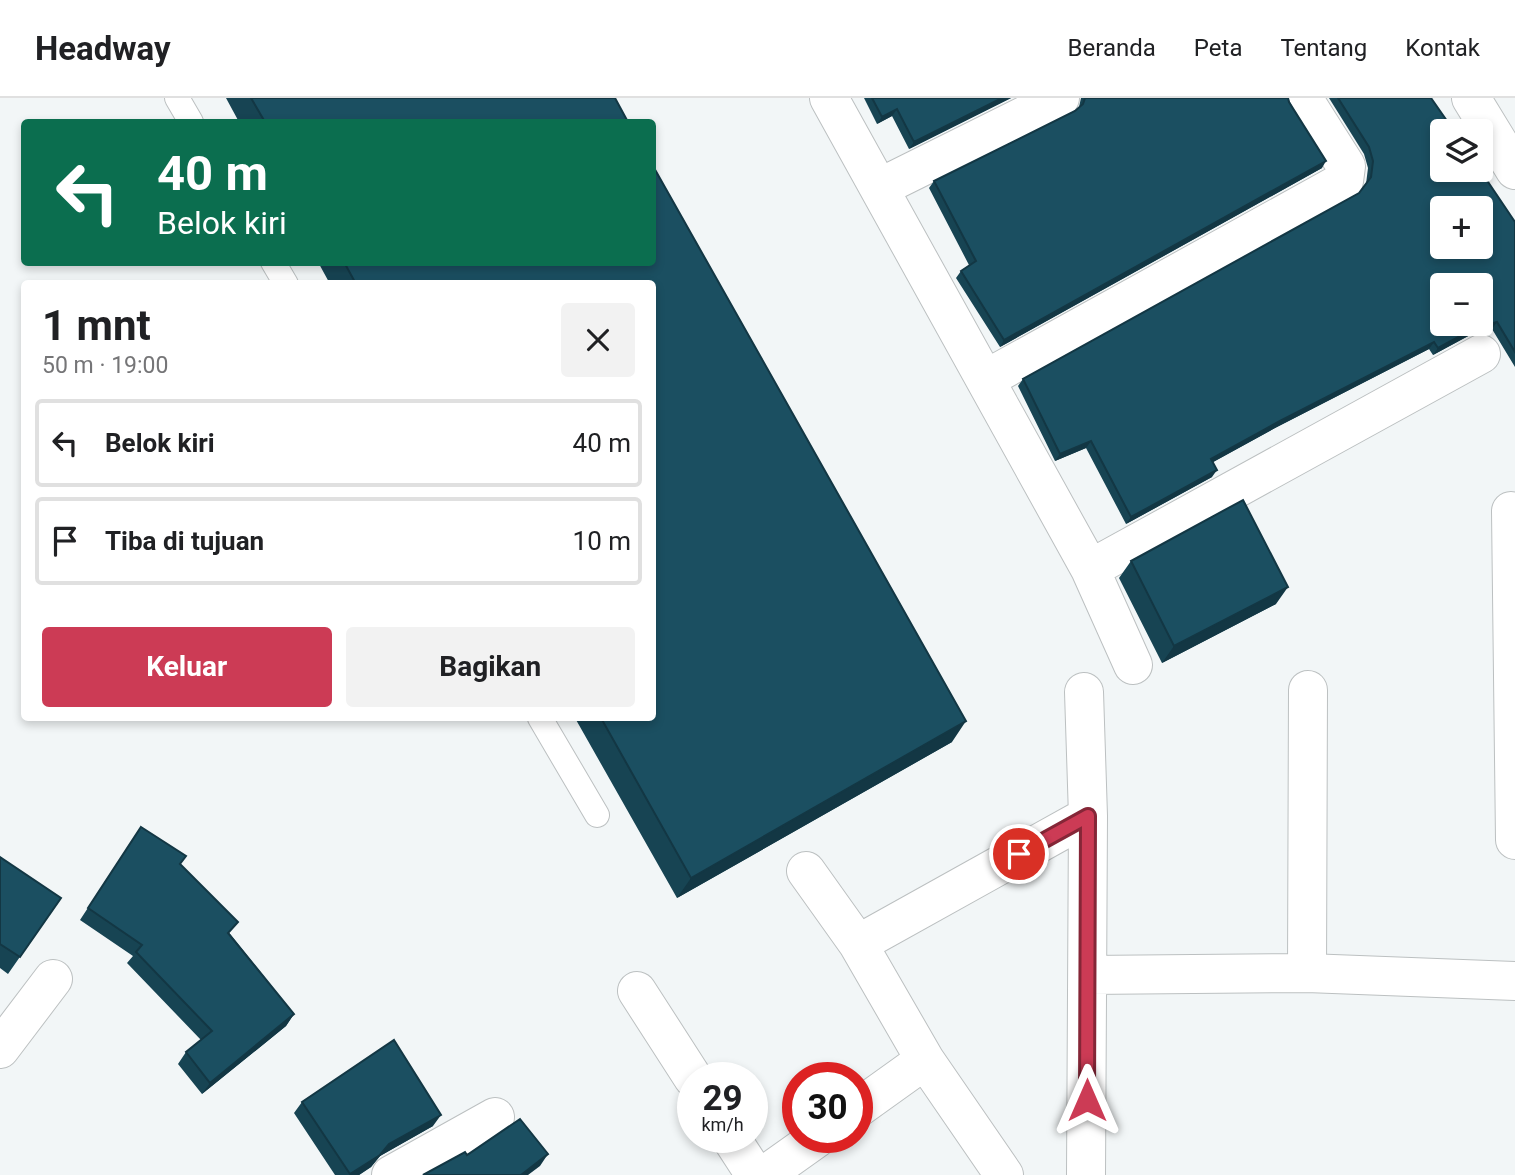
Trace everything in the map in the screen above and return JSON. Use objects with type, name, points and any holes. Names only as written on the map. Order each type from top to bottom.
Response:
[{"type":"street","points":[[830,98],[1090,569],[1133,665]]},
{"type":"street","points":[[881,187],[1060,98]]},
{"type":"street","points":[[986,379],[1344,181],[1346,166],[1303,98]]},
{"type":"street","points":[[1471,98],[1515,170]]},
{"type":"street","points":[[1090,569],[1481,354]]},
{"type":"street","points":[[1511,511],[1515,840]]},
{"type":"street","points":[[1307,973],[1308,690]]},
{"type":"street","points":[[1084,692],[1088,816],[1086,1175]]},
{"type":"street","points":[[858,944],[1088,816]]},
{"type":"street","points":[[806,871],[858,944],[925,1060],[1004,1175]]},
{"type":"street","points":[[1088,975],[1307,973],[1515,982]]},
{"type":"street","points":[[0,1049],[53,978]]},
{"type":"street","points":[[637,991],[683,1062]]},
{"type":"street","points":[[873,1097],[925,1060]]},
{"type":"street","points":[[391,1175],[495,1116]]},
{"type":"street","points":[[741,1153],[755,1175]]},
{"type":"street","points":[[765,1175],[796,1153]]},
{"type":"lane","points":[[177,98],[189,119]]},
{"type":"lane","points":[[542,721],[597,815]]},
{"type":"building","points":[[251,98],[615,98],[626,119],[263,119]]},
{"type":"building","points":[[872,98],[1002,98],[914,142],[897,109],[882,117]]},
{"type":"building","points":[[1085,98],[1288,98],[1326,161],[1004,340],[961,271],[976,261],[934,181],[1075,111]]},
{"type":"building","points":[[1338,98],[1431,98],[1446,119],[1430,119],[1430,182],[1488,182],[1515,222],[1515,352],[1497,322],[1493,323],[1493,273],[1430,273],[1430,336],[1460,336],[1438,348],[1434,342],[1280,421],[1211,459],[1217,470],[1131,517],[1091,441],[1060,454],[1023,379],[1359,193],[1371,177],[1373,161],[1369,147]]},
{"type":"building","points":[[656,171],[966,721],[691,878],[603,721],[656,721],[656,280],[354,280],[346,266],[656,266]]},
{"type":"building","points":[[1243,500],[1288,587],[1174,646],[1131,561]]},
{"type":"building","points":[[141,827],[186,856],[180,864],[238,922],[228,933],[294,1014],[210,1083],[186,1052],[212,1031],[136,952],[142,945],[88,908]]},
{"type":"building","points":[[0,857],[61,898],[20,957],[0,944]]},
{"type":"building","points":[[394,1040],[441,1115],[389,1144],[380,1155],[350,1174],[302,1102]]},
{"type":"building","points":[[520,1119],[548,1154],[521,1175],[423,1175],[465,1152],[467,1155]]},
{"type":"route","points":[[1019,854],[1088,816],[1087,1100]]}]
